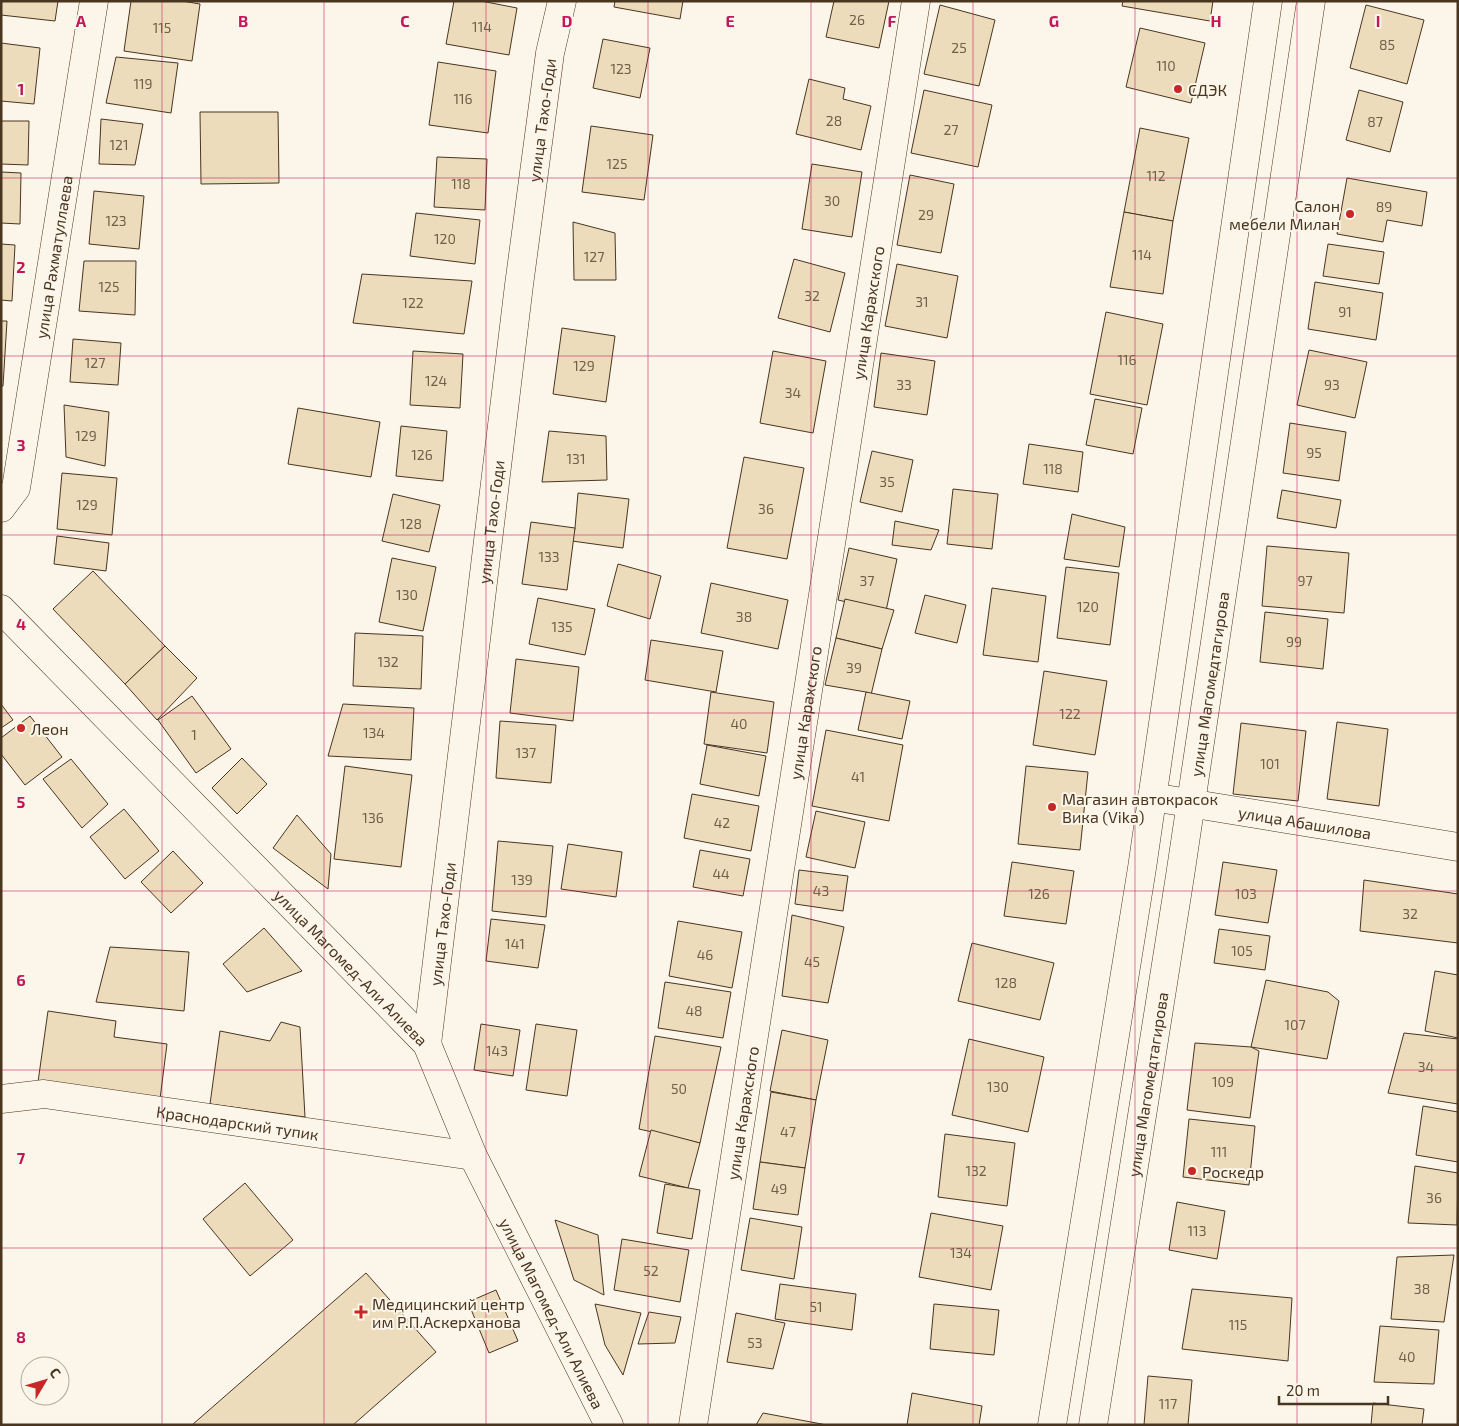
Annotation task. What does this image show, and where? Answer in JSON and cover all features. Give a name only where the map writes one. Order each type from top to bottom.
[{"type":"street","name":"улица Рахматуллаева","points":[[1,508],[16,488],[94,1]]},
{"type":"street","name":"улица Тахо-Годи","points":[[427,1044],[519,285],[550,53],[562,1]]},
{"type":"street","name":"улица Карахского","points":[[693,1425],[916,1]]},
{"type":"street","points":[[1052,1425],[1142,868],[1268,1]]},
{"type":"street","name":"улица Магомедтагирова","points":[[1093,1425],[1191,803],[1312,1]]},
{"type":"street","name":"улица Магомед-Али Алиева","points":[[1,610],[427,1044],[473,1156],[609,1425]]},
{"type":"street","name":"улица Абашилова","points":[[1152,796],[1458,847]]},
{"type":"street","name":"Краснодарский тупик","points":[[1,1100],[44,1094],[473,1156]]},
{"type":"building","points":[[1,1],[58,1],[55,21],[1,15]]},
{"type":"building","points":[[131,1],[182,1],[200,4],[192,61],[124,51]]},
{"type":"building","points":[[454,1],[481,1],[517,8],[509,55],[446,44]]},
{"type":"building","points":[[615,1],[683,1],[680,19],[614,7]]},
{"type":"building","points":[[834,1],[889,1],[879,48],[826,37]]},
{"type":"building","points":[[1123,1],[1213,1],[1210,21],[1122,6]]},
{"type":"building","points":[[940,5],[995,20],[979,86],[924,74]]},
{"type":"building","points":[[1366,5],[1424,20],[1407,84],[1350,68]]},
{"type":"building","points":[[1140,28],[1205,43],[1191,103],[1126,87]]},
{"type":"building","points":[[603,39],[650,48],[640,98],[593,88]]},
{"type":"building","points":[[1,43],[40,48],[34,104],[1,101]]},
{"type":"building","points":[[116,57],[178,63],[171,113],[106,103]]},
{"type":"building","points":[[438,62],[496,71],[488,133],[429,125]]},
{"type":"building","points":[[809,79],[845,88],[843,99],[871,106],[861,150],[796,134]]},
{"type":"building","points":[[924,90],[992,105],[978,167],[911,153]]},
{"type":"building","points":[[1359,90],[1403,102],[1390,152],[1346,140]]},
{"type":"building","points":[[200,112],[278,112],[279,183],[201,184]]},
{"type":"building","points":[[101,119],[143,124],[135,165],[99,164]]},
{"type":"building","points":[[1,121],[29,121],[28,165],[1,164]]},
{"type":"building","points":[[591,126],[653,135],[644,200],[582,192]]},
{"type":"building","points":[[1140,128],[1189,138],[1173,221],[1124,212]]},
{"type":"building","points":[[437,157],[487,159],[485,210],[434,207]]},
{"type":"building","points":[[812,164],[862,172],[852,237],[802,229]]},
{"type":"building","points":[[1,172],[21,173],[20,224],[1,223]]},
{"type":"building","points":[[910,175],[954,184],[941,253],[897,245]]},
{"type":"building","points":[[1347,178],[1427,192],[1422,226],[1387,220],[1383,242],[1337,234]]},
{"type":"building","points":[[94,191],[144,196],[139,249],[89,244]]},
{"type":"building","points":[[1124,212],[1173,221],[1163,294],[1110,287]]},
{"type":"building","points":[[416,213],[480,220],[475,264],[410,256]]},
{"type":"building","points":[[573,222],[615,233],[616,280],[574,280]]},
{"type":"building","points":[[1,244],[15,245],[12,301],[1,300]]},
{"type":"building","points":[[1328,244],[1384,252],[1379,284],[1323,276]]},
{"type":"building","points":[[794,259],[845,273],[830,332],[778,318]]},
{"type":"building","points":[[84,261],[136,261],[135,315],[79,311]]},
{"type":"building","points":[[897,264],[958,276],[947,338],[885,326]]},
{"type":"building","points":[[362,274],[472,281],[464,334],[353,323]]},
{"type":"building","points":[[1315,282],[1383,293],[1376,340],[1308,329]]},
{"type":"building","points":[[1106,312],[1163,324],[1147,405],[1090,394]]},
{"type":"building","points":[[1,321],[7,321],[3,386],[1,386]]},
{"type":"building","points":[[562,328],[615,336],[606,402],[553,394]]},
{"type":"building","points":[[73,339],[121,343],[118,385],[70,382]]},
{"type":"building","points":[[1309,350],[1367,362],[1355,418],[1297,405]]},
{"type":"building","points":[[413,351],[463,354],[460,408],[410,405]]},
{"type":"building","points":[[773,351],[826,361],[813,433],[760,423]]},
{"type":"building","points":[[881,353],[935,361],[927,415],[874,407]]},
{"type":"building","points":[[1095,399],[1142,408],[1133,454],[1086,445]]},
{"type":"building","points":[[64,405],[109,412],[105,466],[66,457]]},
{"type":"building","points":[[298,408],[380,422],[371,477],[288,464]]},
{"type":"building","points":[[1290,423],[1346,432],[1339,481],[1283,473]]},
{"type":"building","points":[[401,426],[447,431],[443,481],[396,476]]},
{"type":"building","points":[[549,431],[606,436],[607,480],[542,482]]},
{"type":"building","points":[[1029,444],[1083,452],[1078,492],[1023,484]]},
{"type":"building","points":[[872,451],[913,460],[902,512],[860,502]]},
{"type":"building","points":[[744,457],[804,468],[787,559],[727,548]]},
{"type":"building","points":[[62,473],[117,478],[112,535],[57,529]]},
{"type":"building","points":[[953,489],[998,494],[992,549],[947,544]]},
{"type":"building","points":[[1282,490],[1341,500],[1336,528],[1277,518]]},
{"type":"building","points":[[578,493],[629,499],[623,548],[572,541]]},
{"type":"building","points":[[393,494],[440,505],[429,552],[382,541]]},
{"type":"building","points":[[1072,514],[1125,527],[1119,567],[1064,559]]},
{"type":"building","points":[[895,521],[939,530],[931,550],[892,545]]},
{"type":"building","points":[[531,522],[575,528],[567,590],[522,584]]},
{"type":"building","points":[[57,536],[109,543],[106,571],[54,564]]},
{"type":"building","points":[[1267,546],[1349,553],[1344,613],[1262,606]]},
{"type":"building","points":[[849,548],[897,559],[886,611],[838,600]]},
{"type":"building","points":[[392,558],[436,567],[423,631],[379,622]]},
{"type":"building","points":[[618,564],[661,576],[650,619],[607,606]]},
{"type":"building","points":[[1066,567],[1119,573],[1110,645],[1057,638]]},
{"type":"building","points":[[93,571],[165,646],[125,684],[53,609]]},
{"type":"building","points":[[711,583],[788,600],[778,649],[701,633]]},
{"type":"building","points":[[992,588],[1046,596],[1038,662],[983,655]]},
{"type":"building","points":[[925,595],[966,605],[957,643],[915,633]]},
{"type":"building","points":[[538,598],[595,609],[585,655],[529,644]]},
{"type":"building","points":[[845,599],[894,610],[882,649],[836,638]]},
{"type":"building","points":[[1265,612],[1328,619],[1323,669],[1260,662]]},
{"type":"building","points":[[355,633],[423,636],[421,689],[353,686]]},
{"type":"building","points":[[836,638],[882,649],[871,695],[866,692],[825,685]]},
{"type":"building","points":[[651,640],[723,651],[716,692],[645,680]]},
{"type":"building","points":[[165,646],[197,678],[157,720],[125,684]]},
{"type":"building","points":[[516,659],[579,667],[573,721],[510,713]]},
{"type":"building","points":[[1044,671],[1107,681],[1095,755],[1033,745]]},
{"type":"building","points":[[711,692],[774,702],[767,753],[704,744]]},
{"type":"building","points":[[866,692],[910,701],[902,739],[858,730]]},
{"type":"building","points":[[192,696],[231,749],[196,773],[158,720]]},
{"type":"building","points":[[1,704],[13,720],[1,728]]},
{"type":"building","points":[[343,704],[414,708],[411,760],[328,756]]},
{"type":"building","points":[[30,716],[62,757],[25,785],[1,754],[1,738]]},
{"type":"building","points":[[500,721],[556,725],[551,783],[496,778]]},
{"type":"building","points":[[1337,722],[1388,729],[1379,806],[1327,799]]},
{"type":"building","points":[[1241,723],[1306,731],[1298,801],[1233,794]]},
{"type":"building","points":[[826,730],[903,745],[889,821],[812,806]]},
{"type":"building","points":[[707,745],[766,756],[759,796],[700,784]]},
{"type":"building","points":[[242,758],[267,784],[237,814],[212,788]]},
{"type":"building","points":[[71,759],[108,804],[82,828],[43,779]]},
{"type":"building","points":[[345,766],[412,775],[401,867],[334,859]]},
{"type":"building","points":[[1026,766],[1088,772],[1080,850],[1018,844]]},
{"type":"building","points":[[692,794],[759,806],[751,851],[684,838]]},
{"type":"building","points":[[124,809],[159,851],[125,879],[90,837]]},
{"type":"building","points":[[816,811],[865,822],[855,868],[806,857]]},
{"type":"building","points":[[297,815],[331,854],[328,889],[273,848]]},
{"type":"building","points":[[498,841],[553,846],[546,917],[492,911]]},
{"type":"building","points":[[568,844],[622,852],[616,897],[561,889]]},
{"type":"building","points":[[700,850],[750,859],[743,896],[693,887]]},
{"type":"building","points":[[173,851],[203,883],[171,913],[141,882]]},
{"type":"building","points":[[1012,862],[1074,871],[1066,924],[1004,916]]},
{"type":"building","points":[[1223,862],[1277,870],[1268,923],[1215,915]]},
{"type":"building","points":[[799,870],[848,876],[843,911],[795,904]]},
{"type":"building","points":[[1364,880],[1458,894],[1458,943],[1360,931]]},
{"type":"building","points":[[792,915],[844,927],[828,1003],[782,996]]},
{"type":"building","points":[[491,919],[545,925],[538,968],[486,961]]},
{"type":"building","points":[[678,921],[742,932],[732,988],[669,976]]},
{"type":"building","points":[[264,928],[302,971],[247,992],[223,964]]},
{"type":"building","points":[[1219,929],[1270,936],[1265,970],[1214,963]]},
{"type":"building","points":[[972,943],[1054,963],[1040,1020],[958,1001]]},
{"type":"building","points":[[110,947],[189,952],[184,1011],[96,1002]]},
{"type":"building","points":[[1435,971],[1458,975],[1458,1038],[1425,1031]]},
{"type":"building","points":[[1266,980],[1328,992],[1339,1001],[1327,1059],[1251,1047]]},
{"type":"building","points":[[665,982],[731,992],[723,1038],[658,1028]]},
{"type":"building","points":[[48,1011],[116,1021],[114,1037],[167,1044],[160,1099],[38,1082]]},
{"type":"building","points":[[281,1022],[300,1027],[305,1117],[210,1104],[220,1031],[270,1041]]},
{"type":"building","points":[[481,1024],[520,1030],[513,1076],[474,1070]]},
{"type":"building","points":[[536,1024],[577,1030],[567,1096],[526,1090]]},
{"type":"building","points":[[782,1030],[828,1040],[816,1100],[770,1091]]},
{"type":"building","points":[[1404,1033],[1458,1039],[1458,1104],[1388,1093]]},
{"type":"building","points":[[655,1036],[721,1047],[700,1143],[639,1129]]},
{"type":"building","points":[[969,1039],[1044,1057],[1028,1132],[952,1115]]},
{"type":"building","points":[[1195,1043],[1251,1047],[1259,1051],[1250,1118],[1187,1110]]},
{"type":"building","points":[[771,1092],[816,1100],[805,1168],[760,1162]]},
{"type":"building","points":[[1423,1106],[1458,1112],[1458,1162],[1416,1155]]},
{"type":"building","points":[[1189,1119],[1255,1126],[1249,1185],[1183,1177]]},
{"type":"building","points":[[651,1130],[700,1143],[688,1188],[639,1176]]},
{"type":"building","points":[[945,1134],[1015,1143],[1007,1206],[938,1197]]},
{"type":"building","points":[[760,1162],[805,1168],[798,1215],[753,1209]]},
{"type":"building","points":[[1415,1166],[1458,1173],[1457,1225],[1408,1223]]},
{"type":"building","points":[[245,1183],[293,1240],[250,1276],[203,1219]]},
{"type":"building","points":[[665,1184],[700,1190],[692,1239],[657,1233]]},
{"type":"building","points":[[1177,1202],[1225,1211],[1217,1259],[1169,1250]]},
{"type":"building","points":[[931,1213],[1003,1226],[991,1290],[919,1277]]},
{"type":"building","points":[[750,1218],[802,1227],[794,1279],[741,1270]]},
{"type":"building","points":[[555,1220],[598,1235],[604,1295],[574,1280]]},
{"type":"building","points":[[622,1239],[689,1250],[680,1302],[614,1290]]},
{"type":"building","points":[[1454,1255],[1444,1322],[1391,1319],[1397,1257]]},
{"type":"building","name":"Медицинский центр им Р.П.Аскерханова","points":[[366,1273],[436,1352],[353,1425],[192,1425]]},
{"type":"building","points":[[780,1284],[856,1294],[852,1330],[775,1319]]},
{"type":"building","points":[[1192,1289],[1292,1298],[1288,1361],[1182,1349]]},
{"type":"building","points":[[496,1290],[518,1341],[489,1353],[468,1302]]},
{"type":"building","points":[[595,1304],[641,1313],[623,1375],[605,1345]]},
{"type":"building","points":[[934,1304],[999,1310],[994,1355],[930,1349]]},
{"type":"building","points":[[649,1312],[681,1317],[675,1343],[638,1344]]},
{"type":"building","points":[[736,1313],[785,1323],[773,1369],[727,1362]]},
{"type":"building","points":[[1380,1326],[1439,1330],[1434,1384],[1374,1382]]},
{"type":"building","points":[[1148,1376],[1192,1380],[1188,1425],[1144,1425]]},
{"type":"building","points":[[912,1393],[982,1406],[979,1425],[907,1425]]},
{"type":"building","points":[[1373,1403],[1424,1409],[1422,1425],[1371,1425]]},
{"type":"building","points":[[763,1413],[827,1425],[756,1425]]},
{"type":"place","name":"СДЭК","points":[[1178,89]]},
{"type":"place","name":"Салон мебели Милан","points":[[1350,214]]},
{"type":"place","name":"Леон","points":[[21,728]]},
{"type":"place","name":"Магазин автокрасок Вика (Vika)","points":[[1052,807]]},
{"type":"place","name":"Роскедр","points":[[1192,1171]]},
{"type":"place","name":"Медицинский центр им Р.П.Аскерханова","points":[[361,1312]]}]
